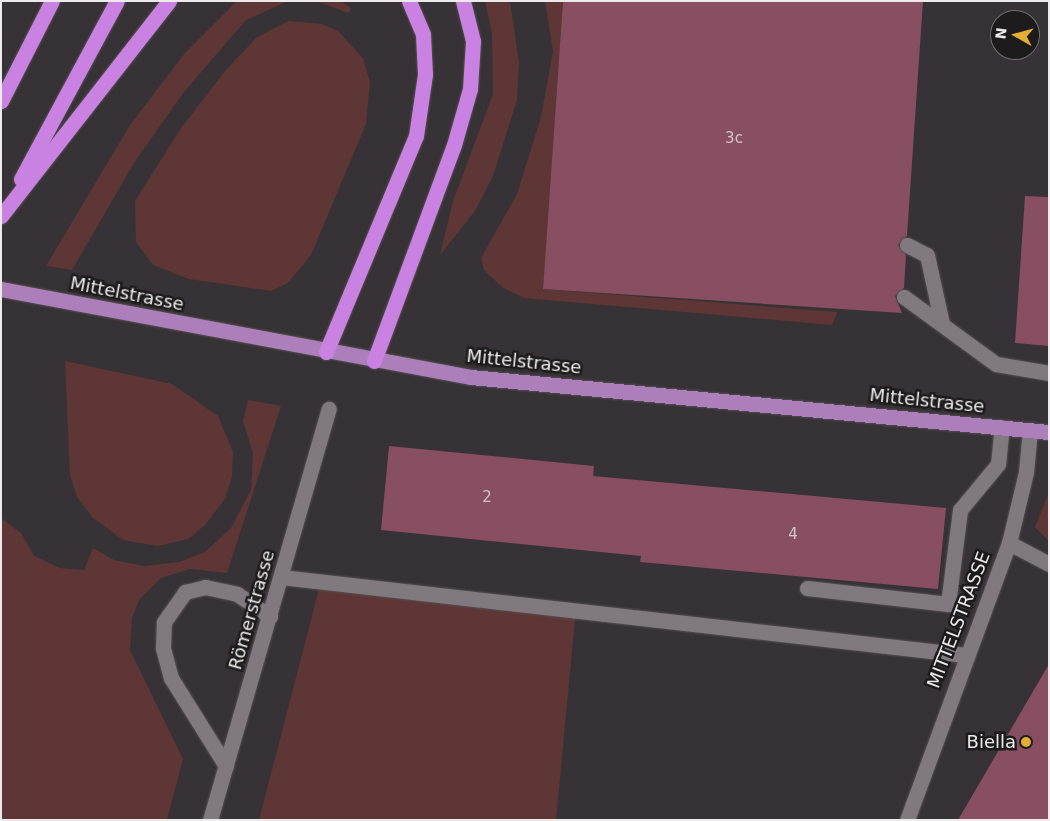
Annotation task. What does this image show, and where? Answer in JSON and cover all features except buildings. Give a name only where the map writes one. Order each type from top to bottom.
[{"type":"highway","points":[[1,101],[52,1]]},
{"type":"highway","points":[[1,212],[117,1]]},
{"type":"highway","points":[[1,216],[169,1]]},
{"type":"highway","points":[[326,352],[395,180],[416,136],[426,74],[423,34],[409,1]]},
{"type":"highway","points":[[374,361],[440,179],[470,89],[473,41],[463,1]]},
{"type":"main road","name":"Mittelstrasse","points":[[1,289],[374,361],[471,377],[1049,432]]},
{"type":"street","points":[[907,245],[927,255],[942,324]]},
{"type":"street","points":[[904,297],[996,364],[1049,373]]},
{"type":"street","name":"Römerstrasse","points":[[210,820],[329,410]]},
{"type":"street","points":[[807,588],[948,604],[960,510],[998,464],[1002,427]]},
{"type":"street","name":"MITTELSTRASSE","points":[[907,820],[966,654],[1009,544],[1026,472],[1030,430]]},
{"type":"street","points":[[1009,544],[1049,564]]},
{"type":"street","points":[[281,577],[966,654]]},
{"type":"street","points":[[226,766],[171,678],[163,648],[164,622],[185,592],[206,587],[237,594],[270,616]]},
{"type":"shaded area","points":[[237,1],[288,1],[246,20],[184,92],[134,163],[72,270],[46,266],[130,125],[185,53]]},
{"type":"shaded area","points":[[316,1],[341,1],[351,8],[349,13]]},
{"type":"shaded area","points":[[485,1],[510,1],[519,63],[517,100],[493,176],[475,211],[440,255],[453,201],[493,94],[492,33]]},
{"type":"shaded area","points":[[545,1],[563,1],[543,289],[837,312],[832,325],[524,298],[503,288],[484,270],[481,258],[517,194],[541,117],[553,51]]},
{"type":"shaded area","points":[[288,21],[322,24],[338,31],[363,58],[370,82],[366,124],[311,255],[288,283],[271,291],[189,279],[153,265],[136,242],[135,201],[181,128],[225,71],[256,38]]},
{"type":"shaded area","points":[[65,361],[172,384],[218,416],[233,452],[232,477],[225,499],[205,525],[188,539],[158,546],[123,540],[93,518],[77,497],[70,475]]},
{"type":"shaded area","points":[[248,400],[281,406],[227,573],[190,569],[161,578],[139,600],[132,618],[130,650],[183,759],[167,820],[1,820],[1,518],[21,533],[34,556],[60,568],[84,570],[93,548],[114,560],[144,566],[179,562],[205,552],[231,528],[251,490],[253,453],[243,421]]},
{"type":"shaded area","points":[[1049,492],[1049,541],[1035,527]]},
{"type":"shaded area","points":[[321,581],[576,609],[556,820],[259,820]]},
{"type":"place","name":"Biella","points":[[1026,742]]}]
